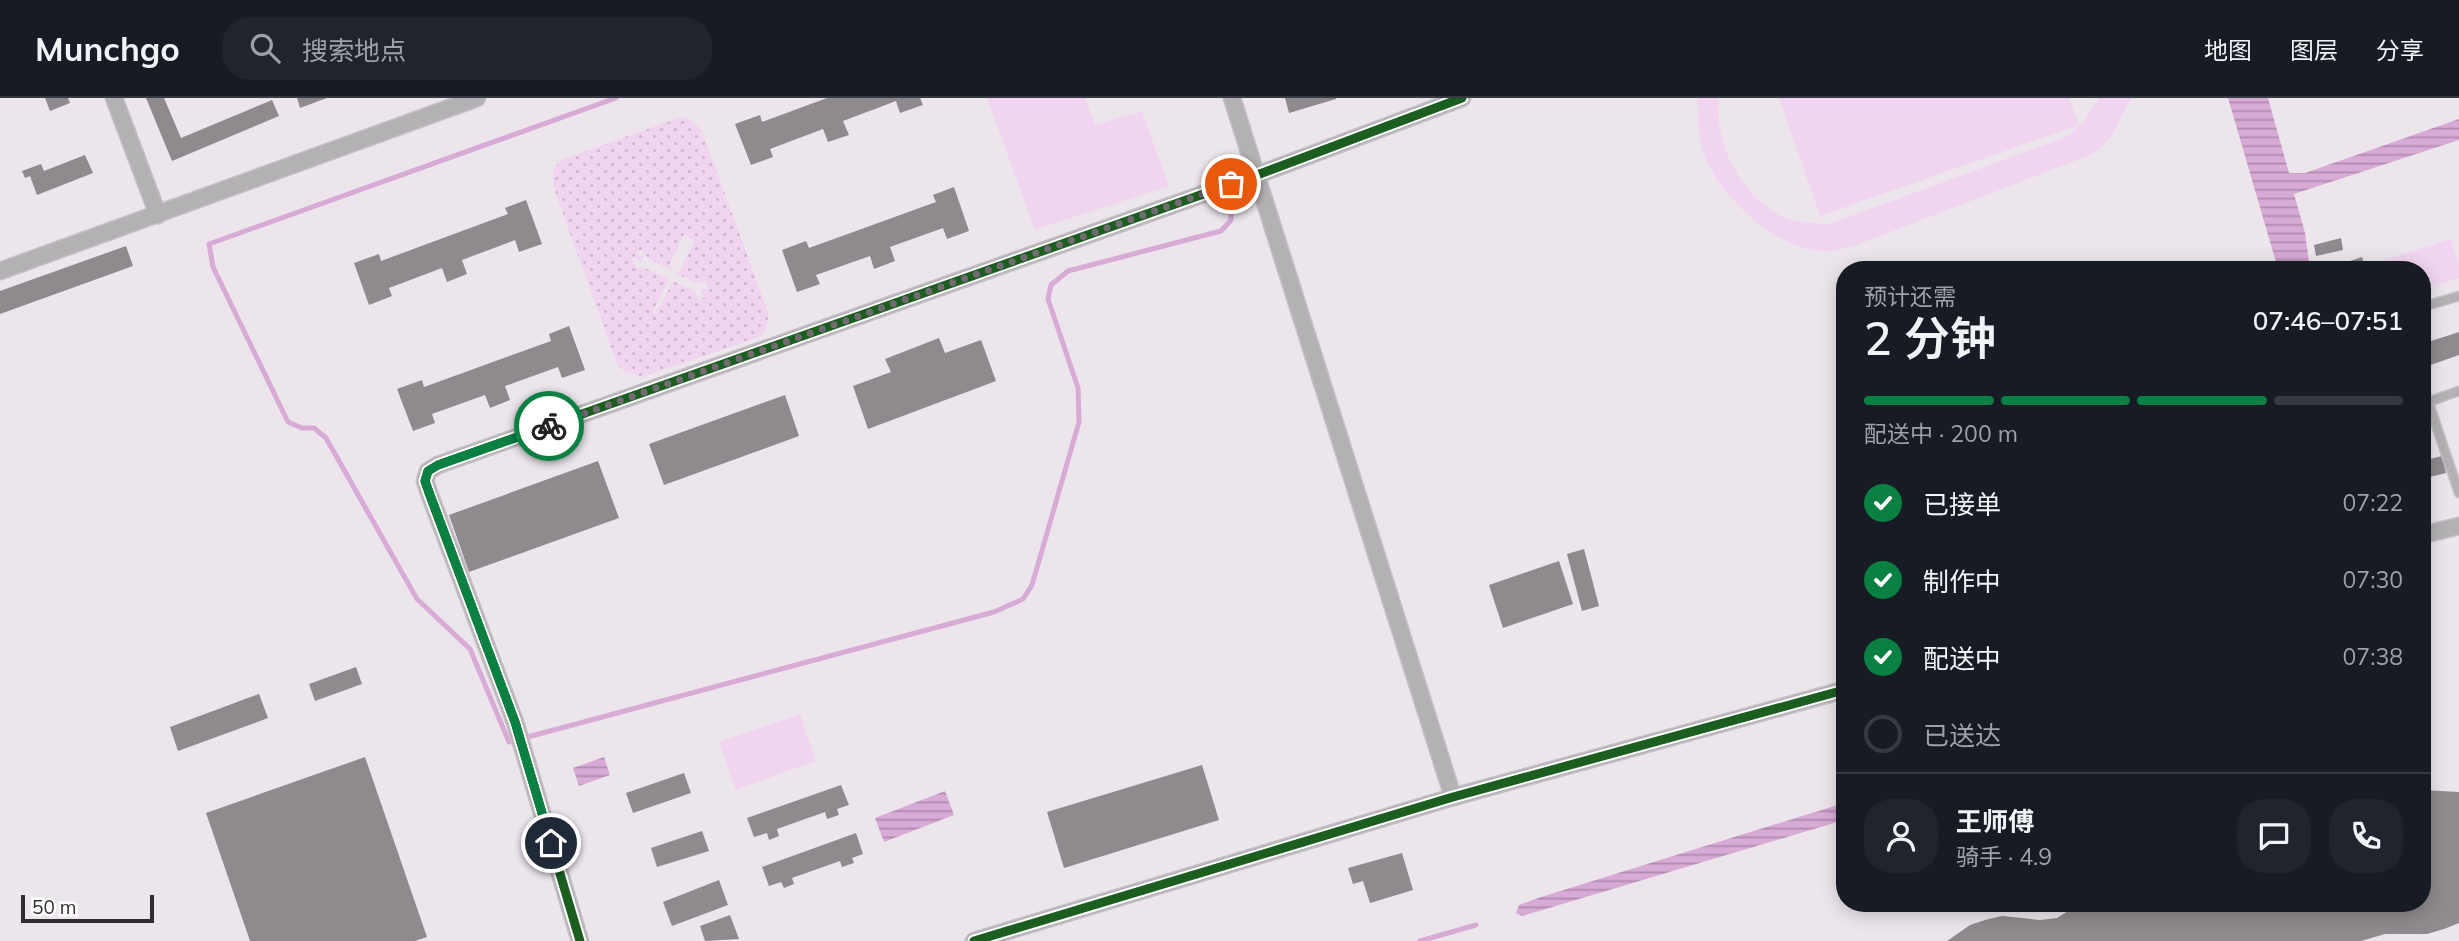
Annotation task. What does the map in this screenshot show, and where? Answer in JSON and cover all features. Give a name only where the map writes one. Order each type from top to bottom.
[{"type":"street","points":[[114,98],[158,215]]},
{"type":"street","points":[[0,271],[477,98]]},
{"type":"street","points":[[1232,98],[1453,797]]},
{"type":"street","points":[[580,941],[515,722],[425,481],[428,471],[1256,175],[1462,98]]},
{"type":"street","points":[[2431,533],[2459,526]]},
{"type":"street","points":[[974,941],[1453,797],[1836,692]]},
{"type":"lane","points":[[2431,304],[2459,296]]},
{"type":"lane","points":[[2431,401],[2459,391]]},
{"type":"lane","points":[[2431,411],[2459,493]]},
{"type":"shaded area","points":[[987,98],[1085,98],[1095,125],[1142,111],[1169,186],[1035,230]]},
{"type":"shaded area","points":[[1698,98],[1719,98],[1718,115],[1725,148],[1741,179],[1763,204],[1789,219],[1829,224],[2066,137],[2085,120],[2099,98],[2131,98],[2112,136],[2093,154],[1854,246],[1833,251],[1814,250],[1794,244],[1754,220],[1737,204],[1722,186],[1703,151],[1698,125]]},
{"type":"shaded area","points":[[1779,98],[2069,98],[2079,125],[1820,216]]},
{"type":"shaded area","points":[[2228,98],[2268,98],[2289,173],[2305,173],[2459,119],[2459,140],[2294,194],[2305,233],[2309,261],[2276,261]]},
{"type":"shaded area","points":[[678,118],[687,118],[701,129],[769,314],[766,329],[759,337],[643,377],[625,372],[617,364],[553,186],[553,170],[561,160]],"holes":[[[684,234],[694,241],[681,269],[675,273],[696,283],[706,282],[709,291],[703,288],[700,294],[706,297],[700,299],[693,290],[673,281],[656,314],[653,312],[669,279],[645,268],[638,269],[633,256],[640,262],[644,256],[635,254],[641,250],[649,259],[672,271],[670,264]]]},
{"type":"shaded area","points":[[2451,239],[2459,265],[2459,278],[2431,286],[2431,261],[2381,261]]},
{"type":"shaded area","points":[[800,714],[816,761],[736,790],[719,742]]},
{"type":"shaded area","points":[[604,757],[610,775],[579,786],[573,768]]},
{"type":"shaded area","points":[[945,791],[954,815],[884,842],[875,818]]},
{"type":"shaded area","points":[[1836,805],[1836,822],[1522,916],[1516,913],[1519,905]]},
{"type":"building","points":[[45,98],[68,98],[70,103],[50,111]]},
{"type":"building","points":[[146,98],[164,98],[181,138],[272,100],[279,116],[172,161]]},
{"type":"building","points":[[297,98],[327,98],[300,108]]},
{"type":"building","points":[[827,98],[920,98],[923,105],[900,113],[896,101],[843,121],[849,135],[828,142],[823,129],[770,149],[773,157],[751,165],[735,124],[760,115],[762,122]]},
{"type":"building","points":[[1285,98],[1336,98],[1336,99],[1289,113]]},
{"type":"building","points":[[85,155],[93,173],[37,195],[30,176],[25,178],[22,171],[41,164],[44,171]]},
{"type":"building","points":[[954,187],[969,231],[947,239],[943,228],[890,247],[895,261],[874,269],[870,256],[816,275],[820,284],[797,292],[782,250],[806,241],[809,248],[936,202],[933,195]]},
{"type":"building","points":[[526,200],[542,244],[519,252],[515,240],[462,260],[467,274],[447,282],[442,268],[389,288],[392,296],[369,305],[354,263],[379,254],[381,261],[508,214],[505,208]]},
{"type":"building","points":[[2341,238],[2343,250],[2316,256],[2314,245]]},
{"type":"building","points":[[126,246],[133,266],[0,314],[0,291]]},
{"type":"building","points":[[569,326],[585,370],[562,378],[558,367],[505,386],[510,400],[490,408],[485,395],[432,414],[435,423],[413,431],[397,389],[422,380],[424,387],[551,341],[549,334]]},
{"type":"building","points":[[2459,332],[2459,355],[2431,365],[2431,341]]},
{"type":"building","points":[[939,338],[945,353],[981,340],[996,381],[868,429],[853,386],[891,372],[885,359]]},
{"type":"building","points":[[785,395],[799,436],[664,485],[649,444]]},
{"type":"building","points":[[2442,456],[2446,473],[2431,477],[2431,459]]},
{"type":"building","points":[[598,461],[619,518],[469,572],[449,515]]},
{"type":"building","points":[[1584,549],[1599,606],[1582,611],[1567,554]]},
{"type":"building","points":[[1559,561],[1573,604],[1503,628],[1489,585]]},
{"type":"building","points":[[356,667],[362,684],[315,701],[309,684]]},
{"type":"building","points":[[259,694],[268,718],[178,751],[170,727]]},
{"type":"building","points":[[365,757],[427,937],[415,941],[250,941],[206,813]]},
{"type":"building","points":[[1202,765],[1219,820],[1064,868],[1047,812]]},
{"type":"building","points":[[684,773],[691,793],[633,813],[626,793]]},
{"type":"building","points":[[841,785],[849,805],[837,809],[839,815],[827,819],[825,812],[777,829],[779,836],[769,840],[767,833],[754,837],[747,818]]},
{"type":"building","points":[[2431,790],[2459,792],[2459,923],[2444,929],[2427,934],[2385,934],[2361,941],[1947,941],[1970,925],[2002,916],[2040,920],[2057,918],[2067,912],[2431,912]]},
{"type":"building","points":[[702,831],[709,851],[657,867],[651,848]]},
{"type":"building","points":[[856,833],[863,854],[852,858],[854,863],[842,867],[840,861],[792,878],[794,884],[784,888],[781,882],[769,886],[762,867]]},
{"type":"building","points":[[1402,853],[1413,890],[1370,903],[1363,881],[1353,884],[1348,868]]},
{"type":"building","points":[[719,880],[728,905],[672,926],[663,902]]},
{"type":"building","points":[[730,915],[739,939],[705,941],[700,926]]},
{"type":"waterway","points":[[616,98],[209,244],[213,267],[288,422],[302,428],[314,428],[326,438],[417,599],[470,649],[509,742],[994,612],[1023,599],[1032,585],[1079,422],[1078,388],[1048,299],[1051,285],[1068,271],[1221,231],[1231,220],[1231,213]]},
{"type":"waterway","points":[[1420,941],[1476,925]]},
{"type":"cycle path","points":[[580,941],[515,722],[425,481],[428,471],[438,465],[1257,175],[1462,98]]},
{"type":"cycle path","points":[[974,941],[1453,797],[1836,692]]},
{"type":"way so far","points":[[549,426],[1231,184]]},
{"type":"route","points":[[549,426],[438,465],[428,471],[425,481],[515,722],[551,843]]}]
